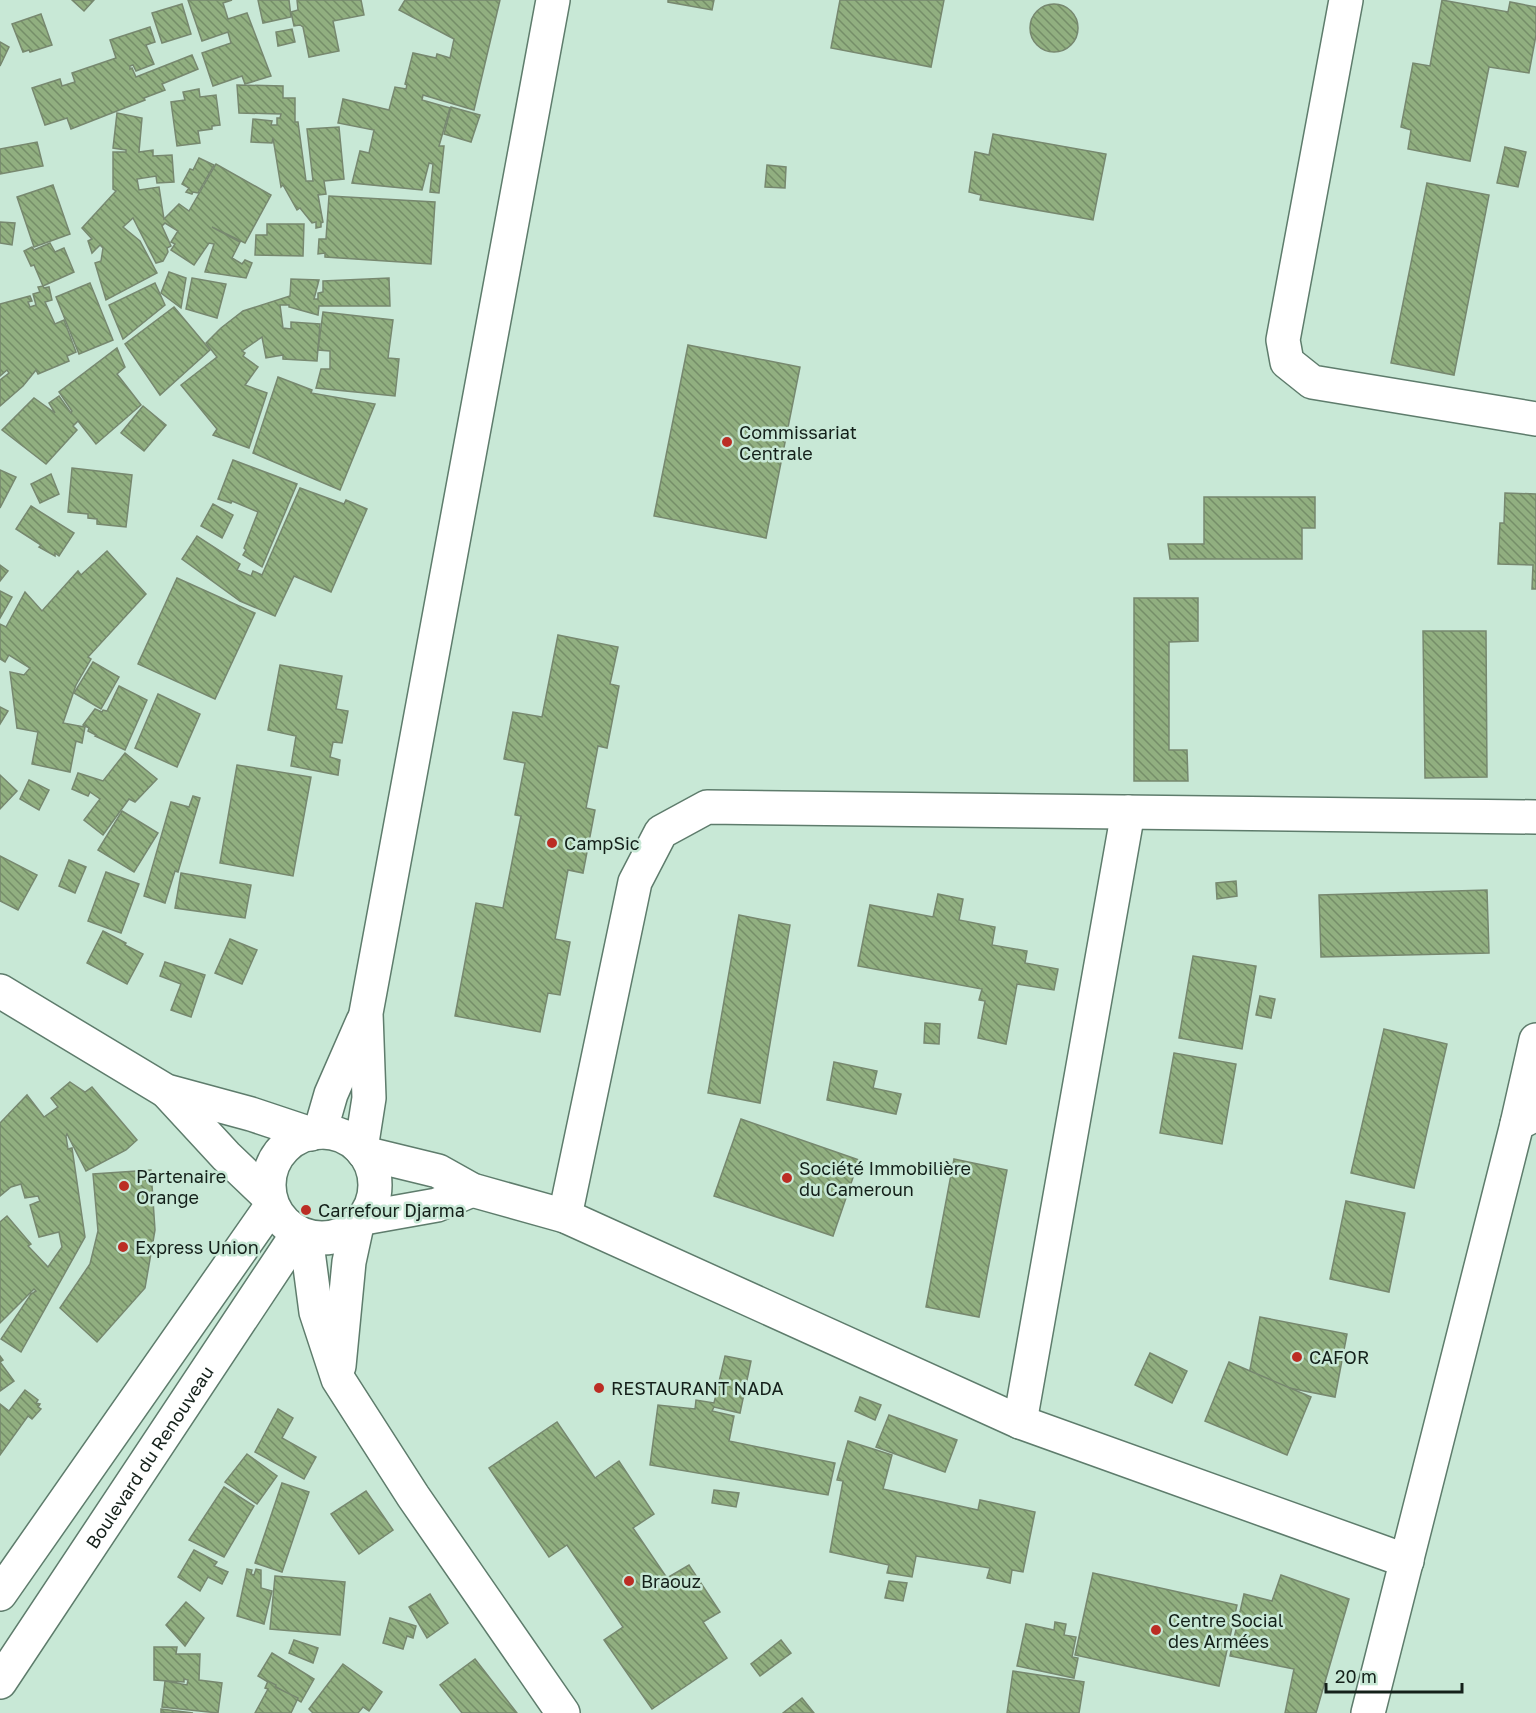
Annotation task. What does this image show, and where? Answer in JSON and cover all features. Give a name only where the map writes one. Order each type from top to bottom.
[{"type":"street","points":[[338,1379],[350,1262],[360,1221],[372,1202],[375,1185],[372,1168],[363,1151],[369,1098],[366,1014],[553,0]]},
{"type":"street","points":[[1346,0],[1283,340],[1287,362],[1312,382],[1536,418]]},
{"type":"street","points":[[565,1216],[635,882],[661,832],[707,807],[1536,817]]},
{"type":"street","points":[[1020,1422],[1128,812]]},
{"type":"street","points":[[0,991],[166,1091],[315,1133],[342,1136],[363,1151],[438,1171],[472,1190],[565,1216],[1020,1422],[1407,1562]]},
{"type":"street","points":[[315,1133],[366,1014]]},
{"type":"street","points":[[1368,1713],[1526,1119],[1536,1040]]},
{"type":"street","points":[[166,1091],[271,1201],[280,1218],[302,1234],[328,1238],[343,1233],[360,1221],[437,1205],[472,1190]]},
{"type":"street","points":[[0,1594],[271,1201],[269,1186],[274,1162],[289,1143],[299,1137],[315,1133]]},
{"type":"street","points":[[302,1234],[316,1312],[338,1379],[420,1505],[563,1713]]},
{"type":"street","name":"Boulevard du Renouveau","points":[[0,1682],[302,1234]]},
{"type":"building","points":[[72,0],[94,0],[84,11]]},
{"type":"building","points":[[188,0],[232,0],[223,3],[228,19],[247,13],[271,76],[245,84],[242,76],[213,86],[202,53],[231,43],[228,32],[202,41]]},
{"type":"building","points":[[258,0],[289,0],[291,17],[263,23]]},
{"type":"building","points":[[297,0],[361,0],[364,15],[333,21],[339,51],[309,57],[303,27],[294,26],[291,12],[298,10]]},
{"type":"building","points":[[405,0],[500,0],[474,110],[423,95],[422,100],[450,108],[439,146],[444,146],[439,193],[430,192],[433,164],[429,163],[422,190],[352,183],[360,151],[369,153],[374,130],[338,123],[343,99],[389,110],[395,87],[406,89],[405,84],[413,53],[436,58],[437,54],[450,58],[454,39],[399,10]]},
{"type":"building","points":[[668,0],[714,0],[712,10],[668,2]]},
{"type":"building","points":[[840,0],[944,0],[931,67],[831,48]]},
{"type":"building","points":[[1442,0],[1508,12],[1510,2],[1536,7],[1536,35],[1529,73],[1489,67],[1470,161],[1408,149],[1411,130],[1401,127],[1413,63],[1430,66]]},
{"type":"building","points":[[182,4],[191,34],[162,43],[152,13]]},
{"type":"building","points":[[1049,4],[1059,4],[1074,14],[1078,28],[1077,37],[1068,48],[1059,52],[1049,52],[1034,42],[1030,33],[1030,23],[1040,8]]},
{"type":"building","points":[[41,14],[52,45],[23,52],[12,24]]},
{"type":"building","points":[[150,27],[155,42],[146,45],[154,64],[136,71],[133,65],[130,66],[136,77],[192,55],[198,69],[162,84],[165,90],[144,98],[145,100],[71,129],[67,118],[45,125],[32,88],[60,79],[62,86],[75,82],[72,73],[116,58],[110,40]]},
{"type":"building","points":[[292,29],[295,42],[278,46],[276,32]]},
{"type":"building","points":[[0,42],[9,47],[0,66]]},
{"type":"building","points":[[237,85],[283,86],[283,98],[295,98],[295,122],[298,122],[306,181],[313,181],[307,129],[339,127],[344,179],[324,181],[326,194],[318,195],[323,222],[321,227],[316,228],[316,222],[312,223],[300,208],[297,210],[283,185],[281,187],[273,138],[272,143],[251,142],[253,119],[272,121],[271,125],[277,125],[277,118],[280,118],[281,114],[239,113]]},
{"type":"building","points":[[199,89],[200,97],[216,95],[220,125],[198,131],[200,143],[177,146],[171,102],[185,100],[183,92]]},
{"type":"building","points":[[451,107],[480,115],[471,142],[444,134]]},
{"type":"building","points":[[117,113],[142,118],[139,152],[153,150],[153,156],[172,155],[174,182],[157,183],[156,176],[137,179],[139,190],[159,187],[164,219],[179,204],[189,211],[216,164],[271,195],[245,243],[212,227],[240,242],[232,258],[242,264],[245,260],[252,263],[246,278],[205,272],[214,244],[209,243],[194,265],[171,250],[175,244],[171,242],[178,231],[165,223],[162,226],[171,246],[167,248],[168,252],[163,261],[156,263],[133,218],[123,227],[140,241],[157,273],[106,300],[95,263],[101,261],[103,248],[100,245],[92,253],[88,241],[92,239],[82,228],[116,191],[113,189],[113,152],[126,152],[126,150],[113,148]]},
{"type":"building","points":[[993,134],[1106,154],[1093,220],[980,200],[981,195],[969,192],[975,152],[989,155]]},
{"type":"building","points":[[37,142],[43,166],[0,174],[0,149]]},
{"type":"building","points":[[1505,147],[1526,152],[1518,187],[1497,183]]},
{"type":"building","points":[[199,158],[214,165],[198,193],[193,192],[192,194],[186,192],[189,188],[182,184]]},
{"type":"building","points":[[767,165],[786,167],[785,188],[765,187]]},
{"type":"building","points":[[1427,183],[1489,195],[1454,375],[1391,363]]},
{"type":"building","points":[[53,185],[70,234],[34,247],[17,197]]},
{"type":"building","points":[[329,196],[435,202],[431,264],[325,257],[325,253],[318,254],[319,239],[326,239]]},
{"type":"building","points":[[0,222],[15,223],[12,245],[0,243]]},
{"type":"building","points":[[267,224],[304,224],[303,256],[255,255],[256,235],[267,235]]},
{"type":"building","points":[[50,243],[55,252],[64,248],[74,272],[43,286],[34,265],[31,266],[24,251],[32,247],[34,250]]},
{"type":"building","points":[[169,272],[186,278],[181,308],[161,293]]},
{"type":"building","points":[[192,278],[226,284],[217,318],[186,309]]},
{"type":"building","points":[[389,278],[390,306],[319,306],[318,315],[289,307],[289,305],[280,305],[283,328],[291,329],[291,322],[320,324],[317,361],[283,359],[283,355],[266,358],[262,337],[242,351],[245,353],[243,356],[258,367],[245,385],[267,393],[249,448],[213,435],[217,429],[181,385],[217,357],[206,343],[221,328],[243,311],[290,296],[291,279],[319,280],[314,299],[318,299],[318,293],[323,292],[323,281]]},
{"type":"building","points":[[90,283],[113,340],[79,354],[56,297]]},
{"type":"building","points":[[155,283],[165,305],[123,339],[109,305]]},
{"type":"building","points":[[43,286],[44,288],[49,287],[52,300],[45,302],[55,324],[64,320],[76,352],[67,356],[69,361],[38,374],[36,370],[23,386],[0,406],[0,380],[9,373],[7,370],[0,376],[0,304],[30,296],[32,301],[28,302],[30,307],[36,305],[33,294],[40,292],[38,287]]},
{"type":"building","points":[[174,307],[210,350],[160,395],[125,344]]},
{"type":"building","points":[[323,312],[393,320],[388,358],[399,359],[395,396],[316,388],[321,369],[330,369],[330,351],[318,350]]},
{"type":"building","name":"Commissariat Centrale","points":[[688,345],[800,367],[766,538],[654,516]]},
{"type":"building","points":[[117,348],[125,367],[117,374],[141,405],[96,444],[78,421],[73,426],[77,430],[46,464],[2,430],[34,398],[55,413],[49,403],[59,396],[71,413],[72,411],[59,392]]},
{"type":"building","points":[[278,377],[312,390],[311,393],[375,404],[340,490],[253,453]]},
{"type":"building","points":[[143,406],[166,425],[144,451],[121,433]]},
{"type":"building","points":[[233,460],[297,484],[262,567],[243,555],[258,512],[232,501],[231,503],[218,499]]},
{"type":"building","points":[[72,468],[132,475],[126,527],[97,524],[97,519],[88,518],[88,514],[68,512]]},
{"type":"building","points":[[0,470],[16,477],[0,508]]},
{"type":"building","points":[[51,474],[59,494],[40,503],[31,484]]},
{"type":"building","points":[[300,488],[344,504],[346,500],[367,509],[331,592],[294,576],[275,616],[240,601],[182,559],[197,536],[240,564],[237,570],[251,576],[253,571],[262,575]]},
{"type":"building","points":[[1505,493],[1536,494],[1536,589],[1532,589],[1533,565],[1498,564],[1500,523],[1504,523]]},
{"type":"building","points":[[1204,497],[1315,497],[1315,528],[1302,528],[1302,559],[1170,559],[1168,544],[1204,544]]},
{"type":"building","points":[[213,504],[233,515],[222,538],[201,526]]},
{"type":"building","points":[[31,506],[74,533],[59,556],[39,547],[41,545],[16,529]]},
{"type":"building","points":[[107,551],[146,594],[88,657],[91,659],[76,685],[63,723],[85,727],[82,743],[76,741],[70,772],[32,764],[38,732],[17,728],[10,672],[24,675],[30,668],[9,655],[5,662],[0,659],[0,624],[6,627],[25,592],[42,611],[78,571],[81,575]]},
{"type":"building","points":[[0,565],[8,571],[0,581]]},
{"type":"building","points":[[177,578],[255,613],[215,699],[138,664]]},
{"type":"building","points":[[0,591],[12,597],[0,618]]},
{"type":"building","points":[[1134,598],[1198,598],[1198,641],[1169,642],[1169,750],[1187,750],[1188,781],[1134,781]]},
{"type":"building","points":[[1423,631],[1486,631],[1487,777],[1425,778]]},
{"type":"building","name":"CampSic","points":[[558,635],[618,647],[610,684],[619,686],[607,748],[598,746],[586,808],[595,810],[583,873],[568,870],[555,939],[570,942],[560,995],[548,993],[540,1032],[455,1016],[476,903],[503,908],[521,816],[515,815],[525,763],[504,759],[513,712],[542,717]]},
{"type":"building","points":[[93,662],[119,677],[101,709],[74,693]]},
{"type":"building","points":[[280,665],[342,676],[336,709],[348,711],[342,743],[333,742],[330,757],[340,760],[338,775],[291,766],[296,736],[268,730]]},
{"type":"building","points":[[119,686],[147,700],[125,750],[95,736],[88,731],[89,728],[83,725],[95,709],[102,712],[107,711]]},
{"type":"building","points":[[158,694],[200,714],[177,767],[135,748]]},
{"type":"building","points":[[0,707],[8,711],[0,724]]},
{"type":"building","points":[[125,753],[157,779],[135,802],[129,799],[103,835],[84,820],[100,799],[90,792],[88,796],[72,789],[78,773],[103,781]]},
{"type":"building","points":[[237,765],[311,777],[293,876],[220,863]]},
{"type":"building","points":[[0,775],[17,791],[0,809]]},
{"type":"building","points":[[29,780],[49,790],[39,810],[20,799]]},
{"type":"building","points":[[193,796],[200,798],[178,872],[175,871],[165,903],[144,896],[171,802],[189,807]]},
{"type":"building","points":[[122,811],[158,833],[134,872],[98,850]]},
{"type":"building","points":[[0,856],[37,875],[18,910],[0,901]]},
{"type":"building","points":[[69,860],[86,867],[75,893],[59,886]]},
{"type":"building","points":[[106,872],[139,884],[121,933],[88,921]]},
{"type":"building","points":[[181,873],[251,885],[245,918],[175,908]]},
{"type":"building","points":[[1236,881],[1237,896],[1217,899],[1216,883]]},
{"type":"building","points":[[1487,890],[1489,953],[1321,957],[1319,895]]},
{"type":"building","points":[[938,894],[963,899],[959,920],[995,927],[992,945],[1027,951],[1025,963],[1058,969],[1054,990],[1017,984],[1006,1044],[978,1038],[985,1001],[979,1000],[982,989],[858,966],[870,905],[933,917]]},
{"type":"building","points":[[739,915],[790,925],[760,1103],[708,1093]]},
{"type":"building","points":[[103,931],[143,954],[127,984],[87,963]]},
{"type":"building","points":[[230,939],[257,950],[242,984],[215,973]]},
{"type":"building","points":[[1193,956],[1256,966],[1242,1049],[1179,1038]]},
{"type":"building","points":[[165,962],[205,975],[191,1017],[171,1010],[181,984],[160,976]]},
{"type":"building","points":[[1260,996],[1275,999],[1271,1018],[1256,1015]]},
{"type":"building","points":[[925,1023],[940,1024],[939,1044],[924,1043]]},
{"type":"building","points":[[1384,1029],[1447,1044],[1414,1188],[1351,1173]]},
{"type":"building","points":[[1174,1053],[1236,1064],[1222,1144],[1160,1133]]},
{"type":"building","points":[[834,1062],[877,1071],[873,1088],[901,1094],[896,1114],[827,1100]]},
{"type":"building","points":[[70,1082],[85,1092],[92,1087],[137,1140],[126,1150],[86,1171],[67,1134],[68,1149],[72,1148],[85,1237],[21,1352],[1,1339],[31,1294],[36,1291],[34,1289],[0,1323],[0,1222],[7,1216],[31,1244],[28,1246],[48,1267],[62,1247],[59,1232],[39,1237],[30,1205],[40,1201],[38,1196],[25,1198],[21,1184],[11,1187],[0,1196],[0,1123],[27,1095],[44,1117],[58,1107],[51,1098]]},
{"type":"building","name":"Société Immobilière du Cameroun","points":[[741,1119],[859,1160],[833,1236],[714,1196]]},
{"type":"building","points":[[954,1159],[1007,1170],[979,1317],[926,1307]]},
{"type":"building","name":"Express Union","points":[[151,1170],[155,1230],[145,1288],[97,1342],[60,1308],[90,1264],[98,1231],[93,1174]]},
{"type":"building","points":[[1346,1201],[1405,1213],[1389,1292],[1330,1279]]},
{"type":"building","name":"CAFOR","points":[[1260,1317],[1347,1334],[1335,1397],[1248,1380]]},
{"type":"building","points":[[1150,1353],[1187,1371],[1172,1403],[1135,1385]]},
{"type":"building","points":[[725,1356],[751,1361],[740,1413],[714,1407],[712,1411],[734,1416],[729,1441],[835,1463],[828,1495],[650,1465],[658,1405],[695,1409],[696,1400],[714,1403]]},
{"type":"building","points":[[0,1362],[14,1381],[0,1391]]},
{"type":"building","points":[[1229,1362],[1311,1397],[1287,1455],[1205,1421]]},
{"type":"building","points":[[25,1390],[38,1400],[36,1403],[40,1404],[38,1407],[41,1409],[32,1419],[28,1416],[0,1455],[0,1404],[9,1411]]},
{"type":"building","points":[[860,1397],[881,1405],[875,1420],[855,1411]]},
{"type":"building","points":[[278,1409],[293,1418],[282,1438],[316,1457],[304,1479],[255,1452]]},
{"type":"building","points":[[889,1415],[957,1440],[945,1472],[876,1447]]},
{"type":"building","points":[[557,1422],[595,1478],[619,1461],[654,1514],[633,1528],[667,1578],[689,1565],[720,1612],[703,1622],[727,1658],[652,1709],[604,1640],[623,1627],[567,1545],[549,1557],[489,1468]]},
{"type":"building","points":[[848,1441],[892,1455],[883,1489],[978,1510],[980,1500],[1035,1512],[1023,1572],[1012,1570],[1010,1583],[987,1578],[990,1568],[916,1556],[912,1577],[887,1573],[889,1565],[830,1552],[843,1481],[837,1480]]},
{"type":"building","points":[[247,1454],[277,1476],[257,1504],[225,1482]]},
{"type":"building","points":[[282,1483],[309,1492],[282,1572],[255,1563]]},
{"type":"building","points":[[224,1487],[254,1506],[224,1557],[189,1540]]},
{"type":"building","points":[[714,1490],[739,1493],[736,1507],[712,1503]]},
{"type":"building","points":[[366,1491],[393,1530],[359,1554],[331,1514]]},
{"type":"building","points":[[194,1550],[217,1562],[214,1566],[228,1572],[222,1584],[208,1577],[200,1591],[178,1577]]},
{"type":"building","points":[[247,1569],[252,1570],[251,1574],[254,1575],[256,1569],[261,1570],[261,1588],[272,1591],[264,1624],[237,1616]]},
{"type":"building","name":"Centre Social des Armées","points":[[1093,1573],[1237,1605],[1219,1686],[1075,1655]]},
{"type":"building","points":[[1281,1575],[1349,1599],[1316,1713],[1285,1713],[1294,1669],[1230,1656],[1244,1594],[1272,1601]]},
{"type":"building","points":[[275,1576],[345,1582],[340,1635],[270,1629]]},
{"type":"building","points":[[889,1581],[907,1583],[903,1601],[885,1598]]},
{"type":"building","points":[[430,1594],[448,1623],[427,1638],[409,1607]]},
{"type":"building","points":[[186,1602],[204,1618],[185,1646],[166,1625]]},
{"type":"building","points":[[390,1618],[416,1626],[413,1638],[407,1636],[403,1649],[383,1643]]},
{"type":"building","points":[[1055,1622],[1066,1624],[1064,1635],[1076,1637],[1072,1657],[1078,1658],[1074,1678],[1017,1666],[1026,1624],[1054,1630]]},
{"type":"building","points":[[294,1640],[318,1648],[313,1663],[289,1653]]},
{"type":"building","points":[[781,1640],[791,1653],[760,1676],[751,1664]]},
{"type":"building","points":[[154,1647],[177,1647],[176,1654],[200,1654],[199,1680],[222,1683],[218,1713],[162,1707],[165,1681],[187,1685],[188,1680],[184,1679],[184,1682],[154,1680]]},
{"type":"building","points":[[272,1653],[314,1679],[301,1702],[258,1676]]},
{"type":"building","points":[[475,1659],[517,1713],[462,1713],[440,1685]]},
{"type":"building","points":[[343,1664],[382,1692],[369,1711],[363,1707],[358,1713],[313,1713],[309,1709]]},
{"type":"building","points":[[1013,1671],[1084,1682],[1079,1713],[1007,1713]]},
{"type":"building","points":[[268,1681],[298,1698],[291,1713],[255,1713],[268,1689],[265,1688]]},
{"type":"building","points":[[802,1698],[814,1713],[783,1713]]},
{"type":"building","points":[[161,1709],[193,1713],[161,1713]]},
{"type":"place","name":"Commissariat Centrale","points":[[727,442]]},
{"type":"place","name":"CampSic","points":[[552,843]]},
{"type":"place","name":"Société Immobilière du Cameroun","points":[[787,1178]]},
{"type":"place","name":"Partenaire Orange","points":[[124,1186]]},
{"type":"place","name":"Carrefour Djarma","points":[[306,1210]]},
{"type":"place","name":"Express Union","points":[[123,1247]]},
{"type":"place","name":"CAFOR","points":[[1297,1357]]},
{"type":"place","name":"RESTAURANT NADA","points":[[599,1388]]},
{"type":"place","name":"Braouz","points":[[629,1581]]},
{"type":"place","name":"Centre Social des Armées","points":[[1156,1630]]}]
